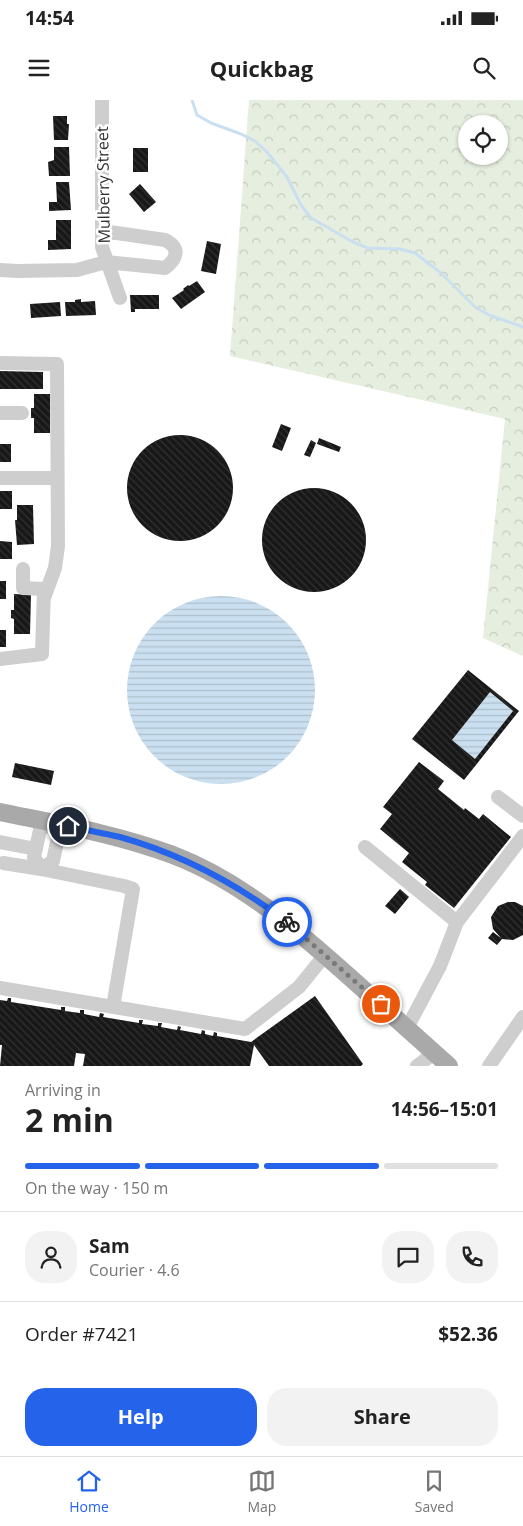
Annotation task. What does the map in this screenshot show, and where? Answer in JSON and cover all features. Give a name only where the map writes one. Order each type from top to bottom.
[{"type":"main road","points":[[0,812],[120,837],[174,856],[218,877],[260,902],[299,932],[449,1066]]},
{"type":"street","name":"Mulberry Street","points":[[102,100],[102,247],[120,298]]},
{"type":"street","points":[[0,270],[77,270],[106,262],[166,268],[174,262],[175,249],[165,240],[102,231]]},
{"type":"street","points":[[0,363],[57,364],[58,546],[56,568],[44,598]]},
{"type":"street","points":[[0,413],[22,413]]},
{"type":"street","points":[[0,478],[57,478]]},
{"type":"street","points":[[0,659],[42,654],[44,589],[23,588],[23,569]]},
{"type":"street","points":[[498,797],[523,816]]},
{"type":"street","points":[[50,822],[59,833],[53,861],[41,868],[34,857],[40,830],[50,822]]},
{"type":"street","points":[[407,1028],[440,966],[457,922],[523,836]]},
{"type":"street","points":[[0,842],[36,849]]},
{"type":"street","points":[[365,847],[457,922]]},
{"type":"street","points":[[3,863],[41,868],[133,889],[113,1007]]},
{"type":"street","points":[[0,988],[245,1029],[299,987],[325,955]]},
{"type":"street","points":[[489,1066],[523,1017]]},
{"type":"street","points":[[417,1066],[434,1052]]},
{"type":"green space","points":[[249,100],[523,100],[523,656],[483,638],[505,419],[230,356]]},
{"type":"water","points":[[221,596],[257,603],[273,612],[287,624],[299,638],[308,654],[315,690],[308,726],[299,742],[287,756],[273,768],[257,777],[221,784],[185,777],[169,768],[155,756],[143,742],[134,726],[127,690],[134,654],[143,638],[155,624],[169,612],[185,603]]},
{"type":"water","points":[[490,692],[513,711],[475,759],[452,740]]},
{"type":"building","points":[[53,116],[67,116],[67,124],[69,124],[68,140],[54,140]]},
{"type":"building","points":[[54,147],[69,147],[70,176],[49,176],[48,162],[54,160]]},
{"type":"building","points":[[133,148],[148,148],[148,172],[133,172]]},
{"type":"building","points":[[56,182],[69,182],[71,210],[49,211],[49,202],[57,202]]},
{"type":"building","points":[[140,184],[156,202],[144,212],[129,194]]},
{"type":"building","points":[[56,220],[71,220],[71,249],[48,250],[48,240],[56,240]]},
{"type":"building","points":[[207,241],[221,244],[216,274],[201,271]]},
{"type":"building","points":[[197,281],[205,292],[181,309],[172,298],[188,285]]},
{"type":"building","points":[[130,295],[159,295],[159,309],[135,309],[135,312],[131,312]]},
{"type":"building","points":[[81,299],[81,302],[95,301],[96,315],[66,316],[65,302],[75,302],[75,300]]},
{"type":"building","points":[[60,302],[61,316],[31,318],[30,304]]},
{"type":"building","points":[[0,371],[43,372],[43,389],[0,389]]},
{"type":"building","points":[[34,394],[50,394],[50,433],[34,433],[34,418],[31,418],[31,408],[34,408]]},
{"type":"building","points":[[281,424],[291,428],[282,451],[272,447]]},
{"type":"building","points":[[180,435],[200,439],[217,451],[229,468],[233,488],[229,508],[217,525],[200,537],[180,541],[160,537],[143,525],[131,508],[127,488],[131,468],[143,451],[160,439]]},
{"type":"building","points":[[319,438],[341,447],[339,452],[317,444]]},
{"type":"building","points":[[311,440],[316,443],[310,457],[304,455]]},
{"type":"building","points":[[0,444],[11,444],[11,462],[0,462]]},
{"type":"building","points":[[314,488],[334,492],[351,503],[362,520],[366,540],[362,560],[351,577],[334,588],[314,592],[294,588],[277,577],[266,560],[262,540],[266,520],[277,503],[294,492]]},
{"type":"building","points":[[0,491],[12,491],[12,509],[0,509]]},
{"type":"building","points":[[17,505],[33,505],[34,544],[17,545],[15,520],[17,520]]},
{"type":"building","points":[[0,541],[12,542],[12,559],[0,559]]},
{"type":"building","points":[[0,581],[6,581],[6,599],[0,599]]},
{"type":"building","points":[[14,594],[31,595],[30,634],[14,634],[14,619],[11,618],[11,610],[14,610]]},
{"type":"building","points":[[0,630],[6,630],[6,647],[0,647]]},
{"type":"building","points":[[468,670],[519,711],[464,780],[412,739]],"holes":[[[490,692],[513,711],[475,759],[452,740]]]},
{"type":"building","points":[[419,762],[444,781],[438,789],[464,810],[465,808],[479,819],[483,814],[511,837],[454,908],[425,885],[427,882],[402,862],[409,853],[380,829],[392,814],[383,807]]},
{"type":"building","points":[[15,763],[54,771],[51,785],[12,777]]},
{"type":"building","points":[[400,889],[409,897],[395,914],[385,906]]},
{"type":"building","points":[[508,902],[515,902],[523,906],[523,935],[513,940],[502,939],[497,945],[488,938],[493,932],[501,938],[493,929],[491,917],[498,906]]},
{"type":"building","points":[[315,996],[363,1064],[361,1066],[269,1066],[254,1045],[250,1066],[83,1066],[85,1054],[76,1053],[74,1066],[0,1066],[2,1045],[0,1045],[0,1000],[7,1001],[8,998],[11,998],[11,1002],[61,1010],[61,1007],[65,1007],[65,1011],[80,1013],[80,1010],[84,1010],[84,1014],[99,1017],[100,1013],[104,1014],[103,1017],[139,1023],[139,1020],[143,1020],[142,1024],[158,1026],[158,1023],[162,1023],[161,1027],[177,1030],[178,1026],[181,1027],[180,1030],[201,1034],[202,1030],[205,1031],[205,1034],[213,1036],[214,1032],[217,1033],[217,1036],[251,1042]]},
{"type":"waterway","points":[[192,100],[197,115],[211,123],[255,141],[267,152],[287,177],[301,205],[311,218],[353,242],[368,248],[400,249],[415,253],[441,273],[475,307],[489,315],[523,327]]},
{"type":"way so far","points":[[287,922],[381,1004]]},
{"type":"route","points":[[68,826],[120,837],[174,856],[218,877],[260,902],[287,922]]}]
